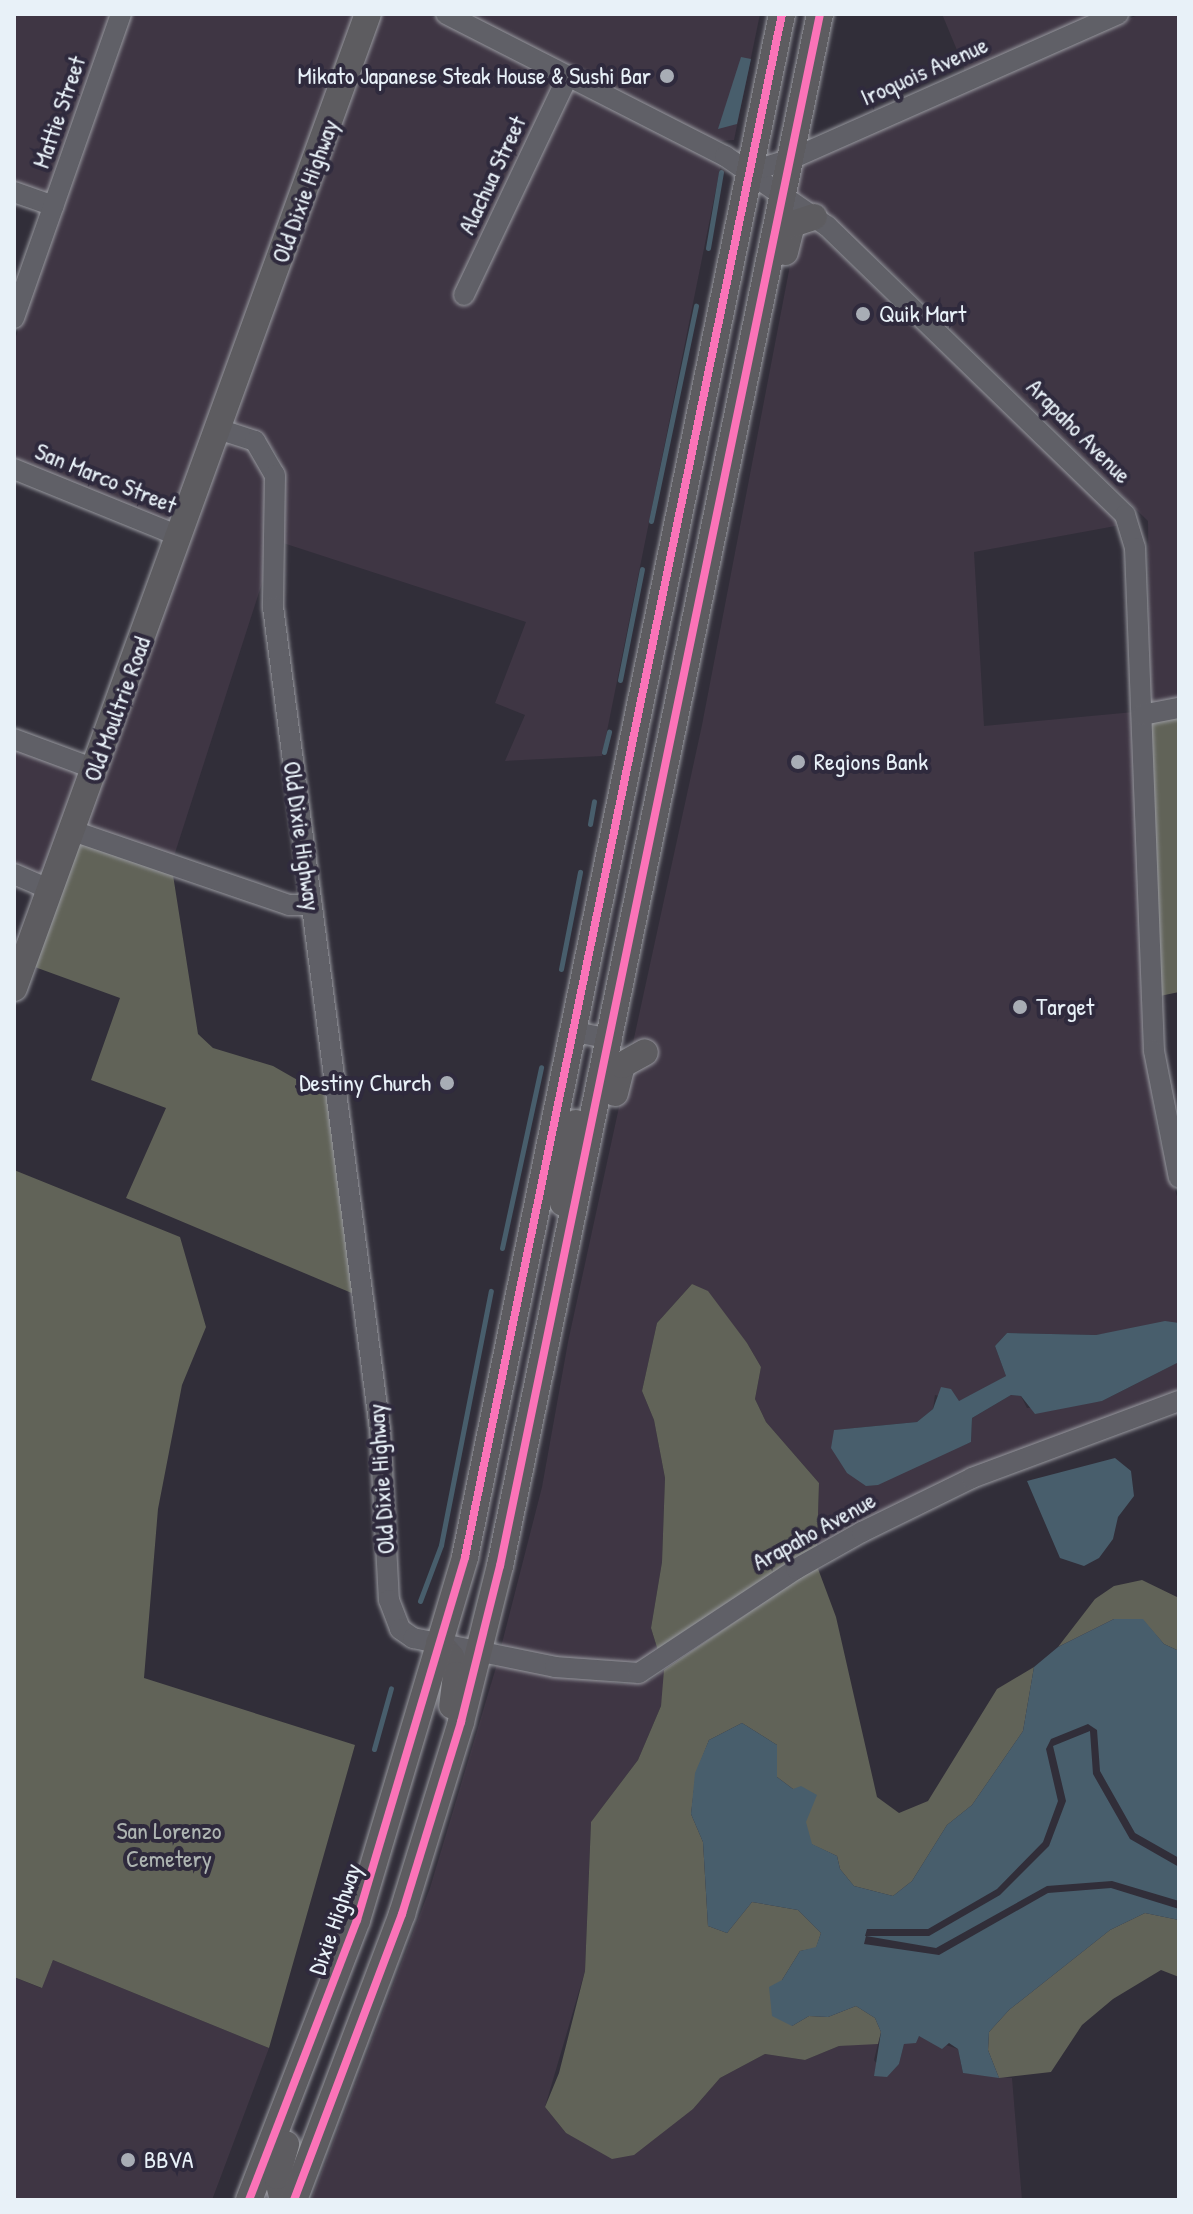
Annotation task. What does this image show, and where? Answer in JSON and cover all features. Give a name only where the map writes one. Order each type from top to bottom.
[{"type":"main road","name":"Old Dixie Highway","points":[[218,429],[368,14]]},
{"type":"main road","points":[[728,467],[746,323],[768,214],[782,14]]},
{"type":"main road","points":[[294,2200],[402,1914],[479,1652],[612,1039],[784,195],[771,165],[769,127],[792,14]]},
{"type":"main road","points":[[804,93],[808,14]]},
{"type":"main road","points":[[612,1039],[600,1019],[597,995],[625,827],[625,784],[638,717],[771,165],[804,93],[820,14]]},
{"type":"main road","points":[[711,553],[734,505],[789,232],[797,219],[814,217]]},
{"type":"main road","name":"Old Moultrie Road","points":[[14,988],[218,429]]},
{"type":"main road","points":[[635,919],[638,857],[659,739],[656,730],[638,717]]},
{"type":"main road","name":"Dixie Highway","points":[[249,2200],[339,1969],[439,1643],[479,1496],[625,784]]},
{"type":"main road","points":[[564,1266],[565,1178],[590,1058],[585,1040],[575,1032]]},
{"type":"main road","points":[[549,1338],[570,1301],[622,1065],[645,1052]]},
{"type":"main road","points":[[327,2116],[326,2095],[333,2070],[409,1855],[451,1711],[456,1675],[451,1657],[439,1643]]},
{"type":"main road","points":[[283,2200],[279,2166],[331,2020],[339,1969]]},
{"type":"street","name":"Mattie Street","points":[[14,318],[121,14]]},
{"type":"street","name":"Arapaho Avenue","points":[[446,14],[567,78],[771,165],[784,195],[880,273],[1125,515],[1135,548],[1154,1051],[1179,1178]]},
{"type":"street","name":"Iroquois Avenue","points":[[771,165],[1118,14]]},
{"type":"street","name":"Alachua Street","points":[[464,295],[567,78]]},
{"type":"street","points":[[14,192],[54,206]]},
{"type":"street","name":"Old Dixie Highway","points":[[218,429],[255,441],[275,475],[273,607],[380,1430],[389,1600],[405,1634],[479,1652]]},
{"type":"street","name":"San Marco Street","points":[[14,469],[179,536]]},
{"type":"street","points":[[1142,715],[1179,708]]},
{"type":"street","points":[[14,739],[95,769]]},
{"type":"street","points":[[73,831],[289,905],[312,905]]},
{"type":"street","points":[[14,874],[51,890]]},
{"type":"street","points":[[575,1032],[612,1039]]},
{"type":"street","name":"Arapaho Avenue","points":[[479,1652],[591,1673],[639,1673],[796,1569],[862,1532],[972,1478],[1179,1401]]},
{"type":"shaded area","points":[[14,14],[112,14],[50,195],[14,182]]},
{"type":"shaded area","points":[[129,14],[360,14],[175,525],[14,459],[14,342]]},
{"type":"shaded area","points":[[376,14],[428,14],[557,82],[454,299],[467,306],[571,89],[721,164],[602,756],[505,761],[525,715],[495,703],[526,622],[280,542],[283,474],[278,456],[260,433],[230,421]]},
{"type":"shaded area","points":[[464,14],[760,14],[734,140],[720,141],[687,129]]},
{"type":"shaded area","points":[[942,14],[1085,14],[1087,18],[964,82],[964,67]]},
{"type":"shaded area","points":[[1140,14],[1179,14],[1179,700],[1150,705],[1148,521],[882,263],[796,193],[801,164]]},
{"type":"shaded area","points":[[811,226],[1121,525],[974,552],[984,726],[1134,712],[1146,1052],[1157,1131],[1179,1203],[1179,1323],[1096,1335],[1007,1333],[995,1346],[1006,1376],[959,1401],[935,1395],[933,1409],[917,1422],[835,1430],[935,1456],[971,1442],[972,1418],[1011,1395],[1021,1396],[1027,1408],[1102,1401],[1179,1362],[1179,1391],[817,1547],[819,1483],[766,1422],[755,1399],[761,1367],[747,1343],[692,1284],[657,1323],[642,1391],[654,1420],[665,1478],[662,1562],[651,1628],[659,1654],[638,1664],[557,1658],[501,1647],[542,1487],[568,1342],[702,725],[796,234]]},
{"type":"shaded area","points":[[223,438],[250,448],[267,477],[263,580],[174,856],[84,825]]},
{"type":"shaded area","points":[[14,749],[85,775],[47,879],[14,864]]},
{"type":"shaded area","points":[[497,1664],[622,1684],[651,1680],[664,1670],[666,1677],[661,1706],[638,1760],[591,1822],[585,1971],[545,2107],[566,2133],[613,2156],[693,2109],[720,2078],[765,2054],[805,2060],[839,2046],[873,2043],[878,2044],[874,2060],[886,2077],[899,2064],[904,2044],[919,2036],[958,2049],[963,2073],[1012,2078],[1022,2200],[311,2200],[430,1888]]},
{"type":"shaded area","points":[[53,1960],[269,2048],[212,2200],[14,2200],[14,1977],[41,1988]]},
{"type":"green space","points":[[1179,717],[1179,992],[1160,996],[1151,722]]},
{"type":"green space","points":[[78,842],[173,875],[198,1034],[213,1048],[273,1066],[329,1098],[354,1294],[126,1198],[166,1108],[91,1080],[120,998],[32,966]]},
{"type":"green space","name":"San Lorenzo Cemetery","points":[[14,1170],[180,1237],[206,1327],[182,1385],[158,1509],[144,1678],[355,1745],[269,2048],[53,1960],[42,1988],[14,1977]]},
{"type":"green space","points":[[692,1284],[708,1291],[747,1343],[761,1367],[755,1399],[766,1422],[819,1483],[817,1547],[659,1654],[651,1628],[662,1562],[665,1478],[654,1420],[642,1391],[657,1323]]},
{"type":"green space","points":[[817,1566],[836,1617],[877,1797],[899,1813],[928,1801],[997,1689],[1034,1667],[1023,1731],[972,1805],[947,1825],[912,1881],[893,1896],[854,1886],[840,1869],[837,1856],[811,1844],[793,1789],[777,1777],[777,1745],[742,1723],[709,1740],[696,1773],[691,1814],[703,1842],[708,1926],[727,1933],[752,1902],[798,1910],[821,1933],[816,1948],[800,1951],[782,1980],[792,2026],[809,2016],[828,2017],[856,2006],[875,2018],[881,2032],[878,2044],[839,2046],[805,2060],[765,2054],[720,2078],[693,2109],[634,2155],[612,2159],[566,2133],[545,2107],[559,2073],[585,1971],[591,1822],[638,1760],[661,1706],[664,1670]]},
{"type":"green space","points":[[1142,1580],[1179,1598],[1179,1651],[1164,1644],[1142,1619],[1114,1619],[1058,1647],[1095,1599],[1114,1586]]},
{"type":"green space","points":[[1145,1913],[1179,1920],[1179,1977],[1161,1970],[1113,1999],[1082,2025],[1051,2072],[999,2078],[988,2050],[989,2032],[1009,2010],[1110,1930]]},
{"type":"water","points":[[741,57],[751,59],[737,124],[718,129]]},
{"type":"water","points":[[1165,1321],[1179,1323],[1179,1362],[1102,1401],[1035,1414],[1021,1396],[1011,1395],[972,1418],[971,1442],[878,1485],[866,1486],[847,1473],[831,1448],[834,1430],[917,1422],[933,1409],[941,1387],[951,1389],[959,1401],[1006,1376],[995,1346],[1007,1333],[1096,1335]]},
{"type":"water","points":[[1115,1458],[1131,1471],[1134,1496],[1118,1517],[1113,1539],[1099,1558],[1084,1566],[1060,1558],[1027,1481]]},
{"type":"water","points":[[1114,1619],[1143,1619],[1164,1644],[1179,1651],[1179,1858],[1135,1833],[1100,1771],[1097,1730],[1088,1724],[1051,1739],[1046,1749],[1058,1801],[1043,1842],[997,1889],[928,1929],[867,1929],[864,1944],[939,1955],[1048,1893],[1111,1888],[1179,1909],[1179,1920],[1145,1913],[1110,1930],[1009,2010],[989,2032],[988,2050],[999,2078],[963,2073],[958,2049],[949,2043],[942,2049],[919,2036],[916,2043],[904,2044],[899,2064],[887,2077],[874,2076],[881,2032],[875,2018],[856,2006],[828,2017],[809,2016],[792,2026],[772,2016],[769,1987],[782,1980],[800,1951],[816,1947],[821,1933],[798,1910],[752,1902],[727,1933],[708,1926],[703,1842],[691,1814],[695,1773],[709,1740],[742,1723],[777,1745],[777,1777],[793,1789],[801,1786],[817,1795],[806,1822],[812,1844],[837,1856],[840,1869],[854,1886],[893,1896],[912,1881],[947,1825],[972,1805],[1023,1731],[1034,1667],[1058,1647]]},
{"type":"water","points":[[1090,1731],[1093,1774],[1130,1839],[1179,1867],[1179,1901],[1112,1881],[1047,1886],[936,1948],[866,1936],[929,1936],[1000,1895],[1049,1846],[1066,1801],[1053,1746]]},
{"type":"waterway","points":[[708,248],[721,172]]},
{"type":"waterway","points":[[651,521],[696,306]]},
{"type":"waterway","points":[[620,680],[642,569]]},
{"type":"waterway","points":[[604,752],[609,732]]},
{"type":"waterway","points":[[590,824],[594,801]]},
{"type":"waterway","points":[[561,969],[580,872]]},
{"type":"waterway","points":[[502,1248],[541,1067]]},
{"type":"waterway","points":[[420,1601],[441,1545],[491,1291]]},
{"type":"waterway","points":[[374,1749],[391,1688]]},
{"type":"cycle path","points":[[249,2200],[357,1920],[465,1557],[782,14]]},
{"type":"cycle path","points":[[294,2200],[402,1914],[461,1722],[500,1566],[820,14]]},
{"type":"place","name":"Mikato Japanese Steak House & Sushi Bar","points":[[667,76]]},
{"type":"place","name":"Quik Mart","points":[[863,314]]},
{"type":"place","name":"Regions Bank","points":[[798,762]]},
{"type":"place","name":"Target","points":[[1020,1007]]},
{"type":"place","name":"Destiny Church","points":[[447,1083]]},
{"type":"place","name":"BBVA","points":[[128,2160]]}]
